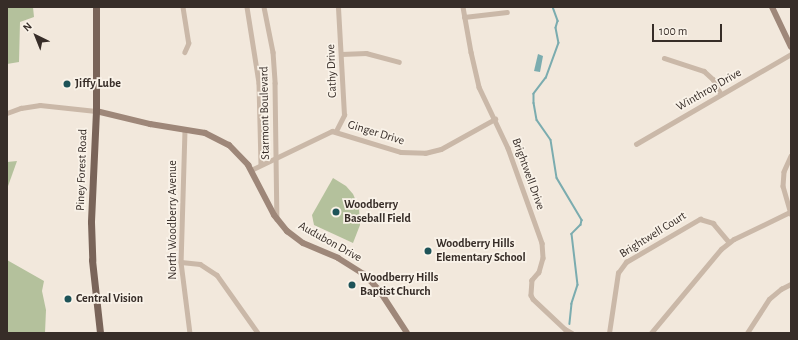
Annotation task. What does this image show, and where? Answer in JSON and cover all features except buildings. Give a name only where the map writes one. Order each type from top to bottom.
[{"type":"main road","name":"Piney Forest Road","points":[[96,7],[96,111],[91,222],[92,260],[100,333]]},
{"type":"street","points":[[183,7],[189,43],[185,52]]},
{"type":"street","name":"Starmont Boulevard","points":[[247,7],[259,83],[262,164]]},
{"type":"street","name":"Starmont Boulevard","points":[[264,7],[273,52],[275,83],[277,219]]},
{"type":"street","name":"Cathy Drive","points":[[336,131],[341,125],[344,116],[338,7]]},
{"type":"street","name":"Brightwell Drive","points":[[463,7],[479,87],[508,148],[542,243],[543,258],[541,267],[532,280],[531,295],[533,299],[568,332]]},
{"type":"street","points":[[772,7],[791,47]]},
{"type":"street","points":[[464,17],[507,12]]},
{"type":"street","points":[[341,54],[366,53],[399,62]]},
{"type":"street","name":"Winthrop Drive","points":[[636,144],[791,54]]},
{"type":"street","points":[[664,58],[704,71],[713,79],[721,94]]},
{"type":"street","points":[[7,113],[21,108],[40,105],[96,111]]},
{"type":"street","name":"Audubon Drive","points":[[96,111],[205,133],[221,140],[239,153],[251,170],[277,219],[287,231],[303,242],[338,258],[364,274],[379,290],[407,333]]},
{"type":"street","name":"Ginger Drive","points":[[251,170],[328,132],[336,131],[401,152],[425,153],[441,149],[495,119]]},
{"type":"street","name":"North Woodberry Avenue","points":[[185,130],[181,262],[190,333]]},
{"type":"street","points":[[651,333],[704,269],[729,242],[791,213],[783,186],[784,172],[791,156]]},
{"type":"street","name":"Brightwell Court","points":[[609,333],[618,273],[626,262],[700,219],[713,223],[729,242]]},
{"type":"street","points":[[181,262],[200,264],[217,275],[258,333]]},
{"type":"street","points":[[748,333],[769,299],[781,289],[791,284]]},
{"type":"green space","points":[[7,7],[33,7],[34,17],[20,22],[19,62],[7,64]]},
{"type":"green space","points":[[17,161],[7,189],[7,162]]},
{"type":"green space","name":"Woodberry Baseball Field","points":[[333,178],[346,186],[353,194],[359,208],[360,225],[353,243],[314,225],[312,215]]},
{"type":"green space","points":[[7,260],[44,281],[42,291],[46,310],[45,333],[7,333]]},
{"type":"water","points":[[538,54],[543,56],[540,72],[534,71]]},
{"type":"waterway","points":[[553,7],[558,21],[556,28],[559,43],[546,78],[534,94],[534,103],[537,120],[551,140],[557,178],[582,220],[581,225],[572,234],[578,285],[572,304],[570,324]]},
{"type":"place","name":"Jiffy Lube","points":[[67,84]]},
{"type":"place","name":"Woodberry Baseball Field","points":[[336,212]]},
{"type":"place","name":"Woodberry Hills Elementary School","points":[[428,251]]},
{"type":"place","name":"Woodberry Hills Baptist Church","points":[[352,285]]},
{"type":"place","name":"Central Vision","points":[[68,299]]}]
